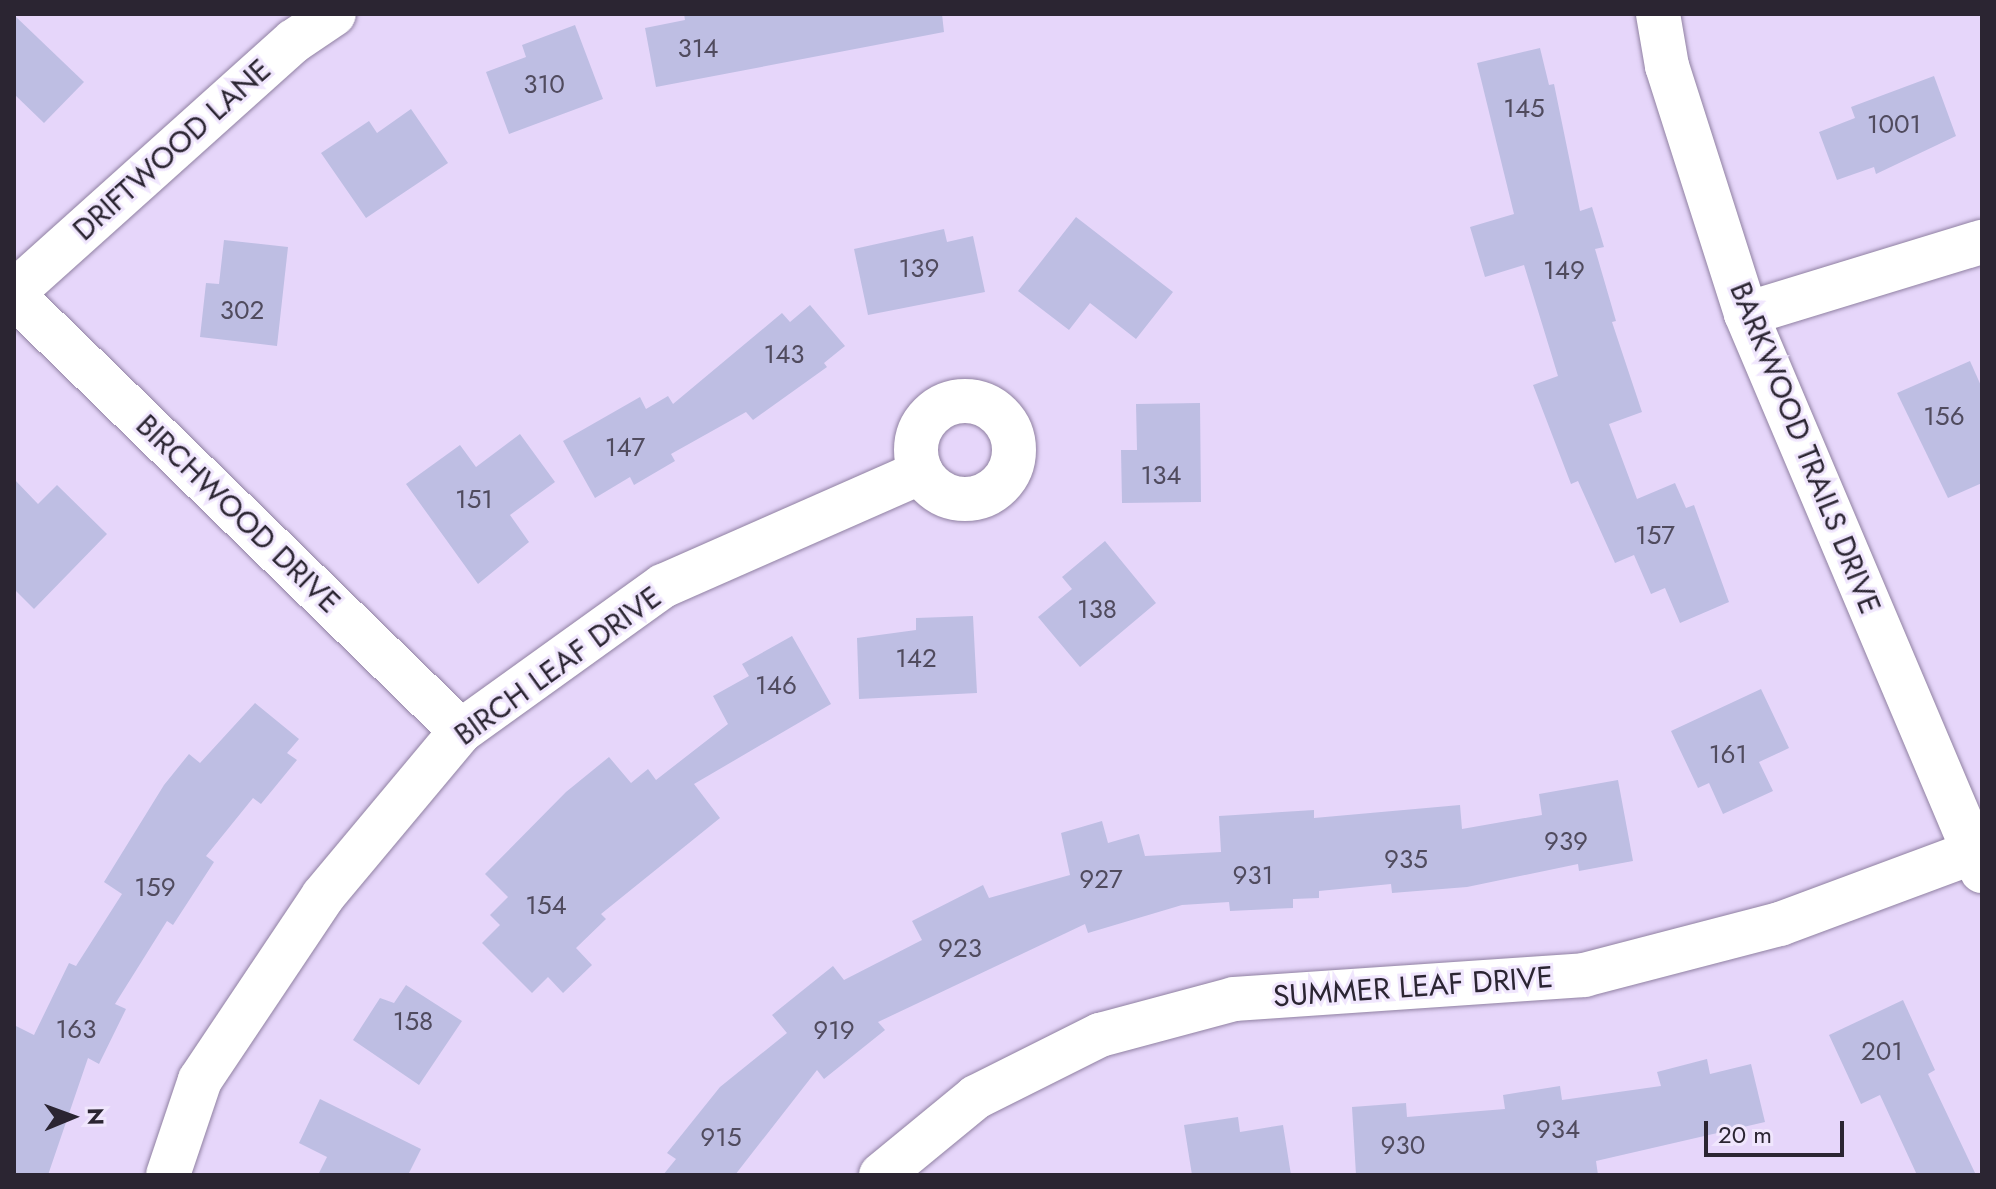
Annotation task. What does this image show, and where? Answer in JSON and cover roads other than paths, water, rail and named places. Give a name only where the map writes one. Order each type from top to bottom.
[{"type":"street","name":"DRIFTWOOD LANE","points":[[14,294],[294,41],[334,14]]},
{"type":"street","name":"BARKWOOD TRAILS DRIVE","points":[[1658,14],[1667,66],[1746,314],[1979,858]]},
{"type":"street","points":[[1746,314],[1982,242]]},
{"type":"street","name":"BIRCHWOOD DRIVE","points":[[14,294],[461,731]]},
{"type":"street","name":"BIRCH LEAF DRIVE","points":[[168,1175],[200,1080],[323,896],[461,731],[663,586],[921,472]]},
{"type":"street","name":"SUMMER LEAF DRIVE","points":[[881,1175],[976,1097],[1100,1035],[1234,999],[1584,975],[1780,924],[1979,858]]}]
